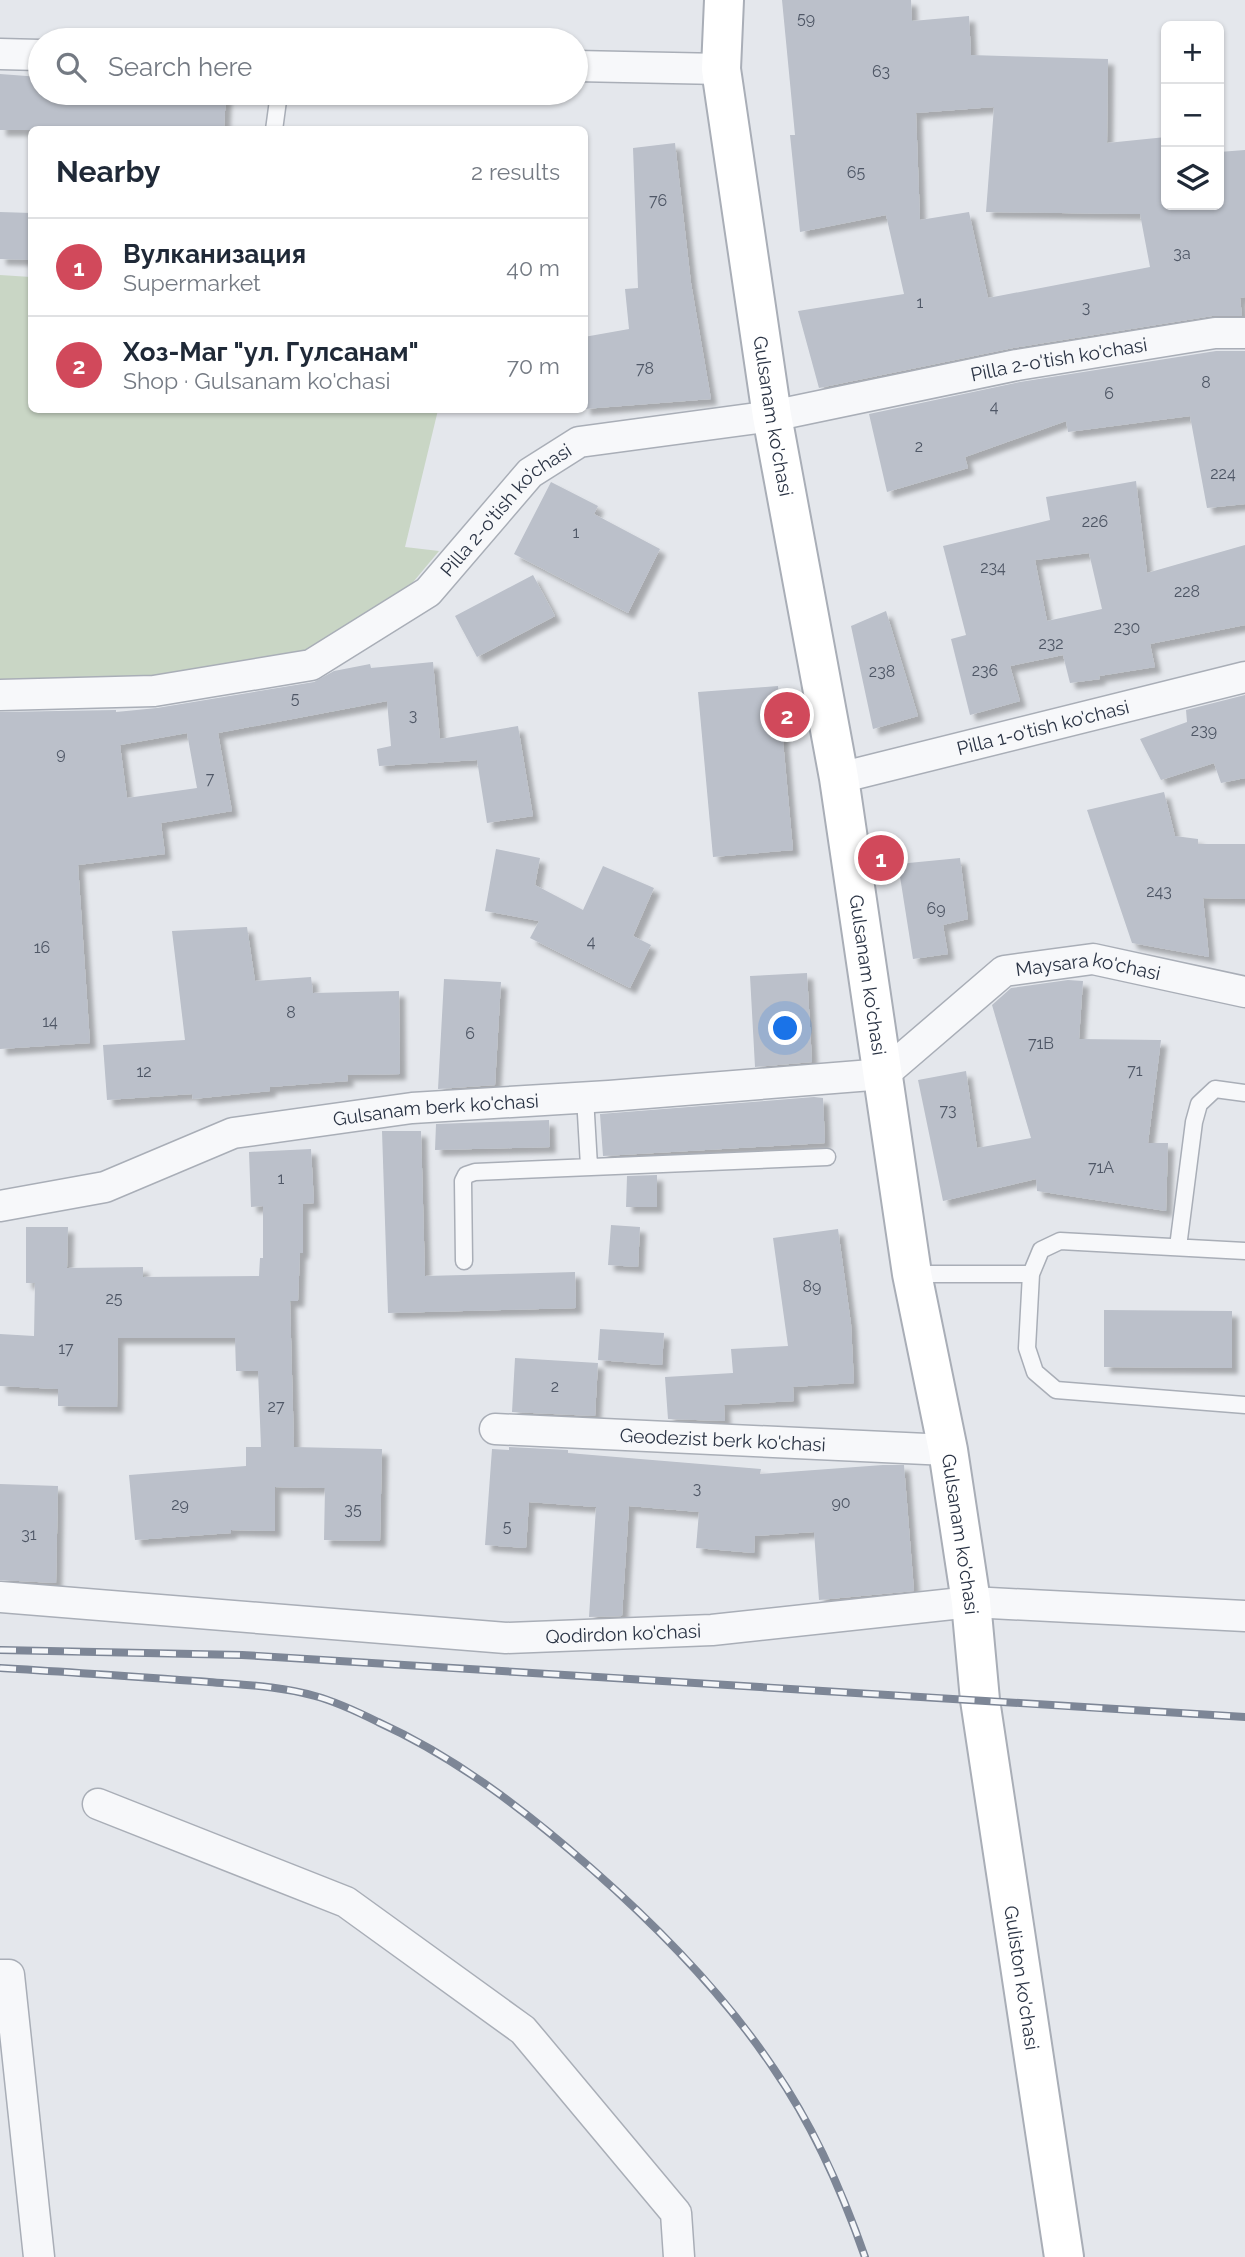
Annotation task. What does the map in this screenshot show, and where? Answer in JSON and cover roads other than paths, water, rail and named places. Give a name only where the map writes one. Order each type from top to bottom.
[{"type":"main road","name":"Gulsanam ko'chasi","points":[[724,0],[721,69],[772,416],[839,778],[912,1274],[948,1450],[971,1602],[980,1700]]},
{"type":"main road","name":"Guliston ko'chasi","points":[[980,1700],[1064,2257]]},
{"type":"street","points":[[0,54],[28,55]]},
{"type":"street","points":[[588,66],[721,69]]},
{"type":"street","name":"Pilla 2-o'tish ko'chasi","points":[[0,695],[154,691],[311,665],[428,592],[530,473],[579,442],[772,416],[1017,365],[1215,333],[1245,333]]},
{"type":"street","name":"Pilla 1-o'tish ko'chasi","points":[[839,778],[1245,677]]},
{"type":"street","name":"Maysara ko'chasi","points":[[884,1074],[1004,971],[1093,959],[1245,992]]},
{"type":"street","name":"Gulsanam berk ko'chasi","points":[[0,1206],[106,1187],[233,1133],[412,1108],[884,1074]]},
{"type":"street","name":"Geodezist berk ko'chasi","points":[[495,1429],[948,1450]]},
{"type":"street","name":"Qodirdon ko'chasi","points":[[0,1597],[506,1638],[712,1630],[971,1602],[1245,1616]]},
{"type":"street","points":[[98,1804],[346,1902],[523,2029],[676,2213],[679,2257]]},
{"type":"street","points":[[5,1975],[39,2257]]},
{"type":"lane","points":[[275,126],[277,105]]},
{"type":"lane","points":[[1178,1247],[1194,1122],[1199,1104],[1215,1089],[1245,1093]]},
{"type":"lane","points":[[585,1097],[589,1166]]},
{"type":"lane","points":[[464,1261],[463,1181],[466,1175],[475,1172],[827,1157]]},
{"type":"lane","points":[[1245,1251],[1060,1241],[1041,1250],[1031,1275],[1027,1348],[1035,1372],[1056,1390],[1245,1405]]},
{"type":"lane","points":[[912,1274],[1031,1275]]},
{"type":"railway","points":[[0,1650],[242,1655],[1245,1717]]},
{"type":"railway","points":[[0,1668],[249,1685],[323,1698],[407,1736],[490,1787],[617,1891],[666,1938],[734,2014],[755,2041],[802,2114],[837,2184],[865,2257]]},
{"type":"place","name":"Хоз-Маг \"ул. Гулсанам\"","points":[[787,715]]},
{"type":"place","name":"Вулканизация","points":[[881,858]]}]
